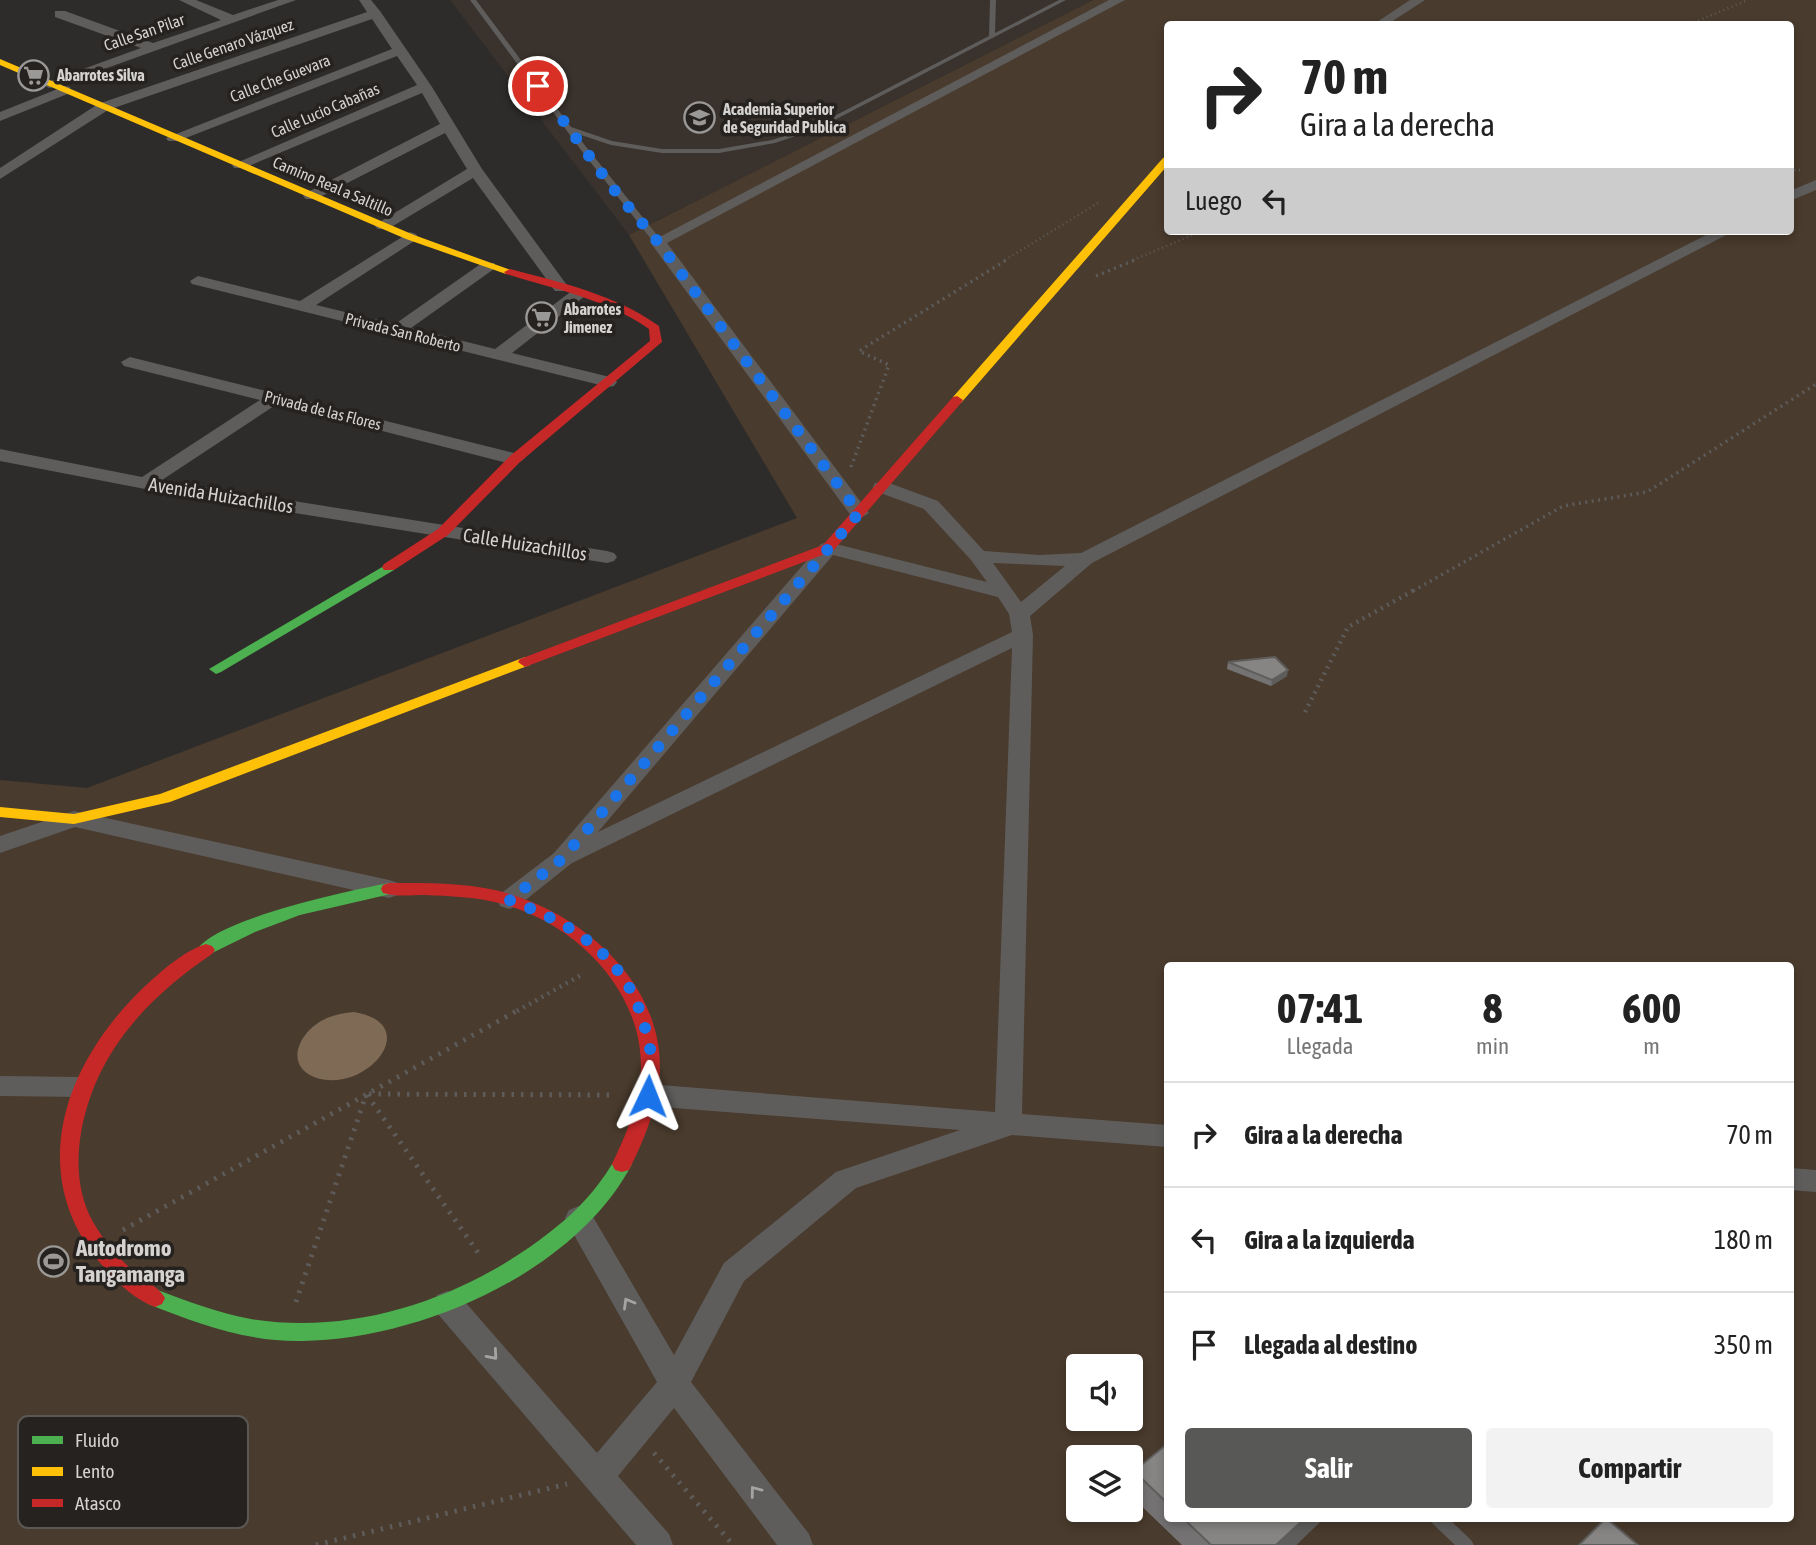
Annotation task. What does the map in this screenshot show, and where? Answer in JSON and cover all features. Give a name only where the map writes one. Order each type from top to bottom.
[{"type":"street","points":[[185,0],[233,20]]},
{"type":"street","name":"Calle San Pilar","points":[[50,83],[290,0]]},
{"type":"street","points":[[365,0],[425,87],[475,170],[561,288]]},
{"type":"street","points":[[859,513],[658,242],[1119,0]]},
{"type":"street","points":[[1385,21],[1419,0]]},
{"type":"street","points":[[60,14],[154,48]]},
{"type":"street","name":"Calle Genaro Vázquez","points":[[3,170],[103,107],[374,14]]},
{"type":"street","name":"Calle Che Guevara","points":[[173,138],[400,50]]},
{"type":"street","name":"Camino Real a Saltillo","points":[[0,62],[410,237],[488,267],[579,293],[645,318],[655,328],[656,342],[608,382]]},
{"type":"street","name":"Calle Lucio Cabañas","points":[[239,165],[425,87]]},
{"type":"street","points":[[0,117],[65,90]]},
{"type":"street","points":[[311,196],[448,126]]},
{"type":"street","points":[[562,859],[828,548],[1164,163]]},
{"type":"street","points":[[383,226],[475,170]]},
{"type":"street","points":[[1794,195],[1816,184]]},
{"type":"street","points":[[509,900],[562,859],[1016,614],[1085,559],[1718,235]]},
{"type":"street","points":[[302,307],[410,237]]},
{"type":"street","points":[[397,331],[488,267]]},
{"type":"street","name":"Privada San Roberto","points":[[198,281],[608,382]]},
{"type":"street","points":[[497,356],[579,293]]},
{"type":"street","name":"Privada de las Flores","points":[[130,362],[515,459]]},
{"type":"street","points":[[216,669],[390,567],[443,532],[515,459],[608,382]]},
{"type":"street","points":[[145,483],[275,398]]},
{"type":"street","name":"Avenida Huizachillos","points":[[0,455],[145,483],[443,532]]},
{"type":"street","points":[[882,487],[931,505],[978,556],[1016,614],[1008,1125]]},
{"type":"street","name":"Calle Huizachillos","points":[[443,532],[607,557]]},
{"type":"street","points":[[0,845],[74,819],[164,799],[828,548],[1016,614]]},
{"type":"street","points":[[978,556],[1039,561],[1085,559]]},
{"type":"street","points":[[0,812],[74,819],[389,889]]},
{"type":"street","points":[[389,889],[451,889],[509,900],[548,914],[582,934],[610,959],[637,999],[650,1045],[648,1096],[635,1137],[612,1179],[579,1218],[542,1252],[498,1280],[448,1304],[395,1321],[341,1331],[286,1333],[206,1321],[141,1290],[95,1246],[70,1191],[69,1132],[81,1087],[111,1035],[152,989],[204,950],[263,920],[326,899],[389,889]]},
{"type":"street","points":[[0,1086],[81,1087]]},
{"type":"street","points":[[648,1096],[1164,1136]]},
{"type":"street","points":[[598,1476],[674,1384],[734,1272],[846,1180],[1008,1125]]},
{"type":"street","points":[[1794,1180],[1816,1181]]},
{"type":"street","points":[[579,1218],[674,1384],[797,1545]]},
{"type":"street","points":[[448,1304],[657,1545]]},
{"type":"lane","points":[[473,0],[611,186],[658,242]]},
{"type":"lane","points":[[992,37],[993,0]]},
{"type":"lane","points":[[571,129],[611,143],[662,151],[719,150],[773,142],[817,127],[1063,0]]},
{"type":"lane","points":[[1441,1522],[1466,1545]]},
{"type":"path","points":[[1697,21],[1748,0]]},
{"type":"path","points":[[842,491],[889,365],[859,351],[1108,197]]},
{"type":"path","points":[[1049,296],[1193,235]]},
{"type":"path","points":[[1305,712],[1348,627],[1563,506],[1647,492],[1816,384]]},
{"type":"path","points":[[95,1246],[610,959]]},
{"type":"path","points":[[367,1094],[648,1096]]},
{"type":"path","points":[[367,1094],[498,1280]]},
{"type":"path","points":[[286,1333],[367,1094]]},
{"type":"path","points":[[635,1431],[733,1545]]},
{"type":"path","points":[[316,1545],[598,1476]]},
{"type":"shaded area","name":"Academia Superior de Seguridad Publica","points":[[450,0],[1093,0],[629,235]]},
{"type":"shaded area","points":[[1093,0],[1816,0],[1816,1545],[0,1545],[0,780],[87,788],[797,518],[629,235]]},
{"type":"shaded area","points":[[354,1012],[375,1019],[385,1030],[386,1043],[380,1056],[368,1068],[352,1077],[333,1080],[314,1077],[305,1071],[297,1056],[302,1039],[326,1018]]},
{"type":"building","points":[[1275,657],[1288,670],[1272,680],[1228,662]]},
{"type":"building","points":[[1164,1446],[1164,1500],[1143,1480],[1143,1464]]},
{"type":"building","points":[[1187,1522],[1301,1522],[1276,1545],[1211,1545]]},
{"type":"building","points":[[1602,1522],[1611,1522],[1638,1545],[1579,1545]]},
{"type":"traffic: fast","points":[[216,669],[389,567]]},
{"type":"traffic: fast","points":[[206,950],[272,918],[341,898],[389,889]]},
{"type":"traffic: fast","points":[[155,1298],[204,1317],[252,1328],[301,1332],[349,1329],[397,1319],[444,1304],[490,1282],[534,1255],[584,1214],[606,1190],[622,1164]]},
{"type":"traffic: slow","points":[[0,62],[410,237],[510,272]]},
{"type":"traffic: slow","points":[[957,400],[1164,163]]},
{"type":"traffic: slow","points":[[0,812],[74,819],[164,798],[525,662]]},
{"type":"traffic: jam","points":[[389,567],[443,532],[515,459],[656,342],[655,328],[626,310],[510,272]]},
{"type":"traffic: jam","points":[[525,662],[828,548],[957,400]]},
{"type":"traffic: jam","points":[[389,889],[465,892],[510,900],[546,914],[578,933],[605,957],[626,985],[641,1016],[649,1050],[649,1087],[640,1125],[622,1164]]},
{"type":"traffic: jam","points":[[155,1298],[118,1269],[84,1224],[71,1186],[70,1144],[75,1113],[85,1084],[114,1032],[156,987],[206,950]]},
{"type":"place","name":"Abarrotes Silva","points":[[34,75]]},
{"type":"place","name":"Academia Superior de Seguridad Publica","points":[[700,118]]},
{"type":"place","name":"Abarrotes Jimenez","points":[[541,318]]},
{"type":"place","name":"Autodromo Tangamanga","points":[[53,1261]]},
{"type":"route","points":[[538,86],[611,186],[658,242],[859,513],[562,859],[509,900],[548,914],[582,934],[610,959],[637,999],[650,1045],[648,1096]]}]
